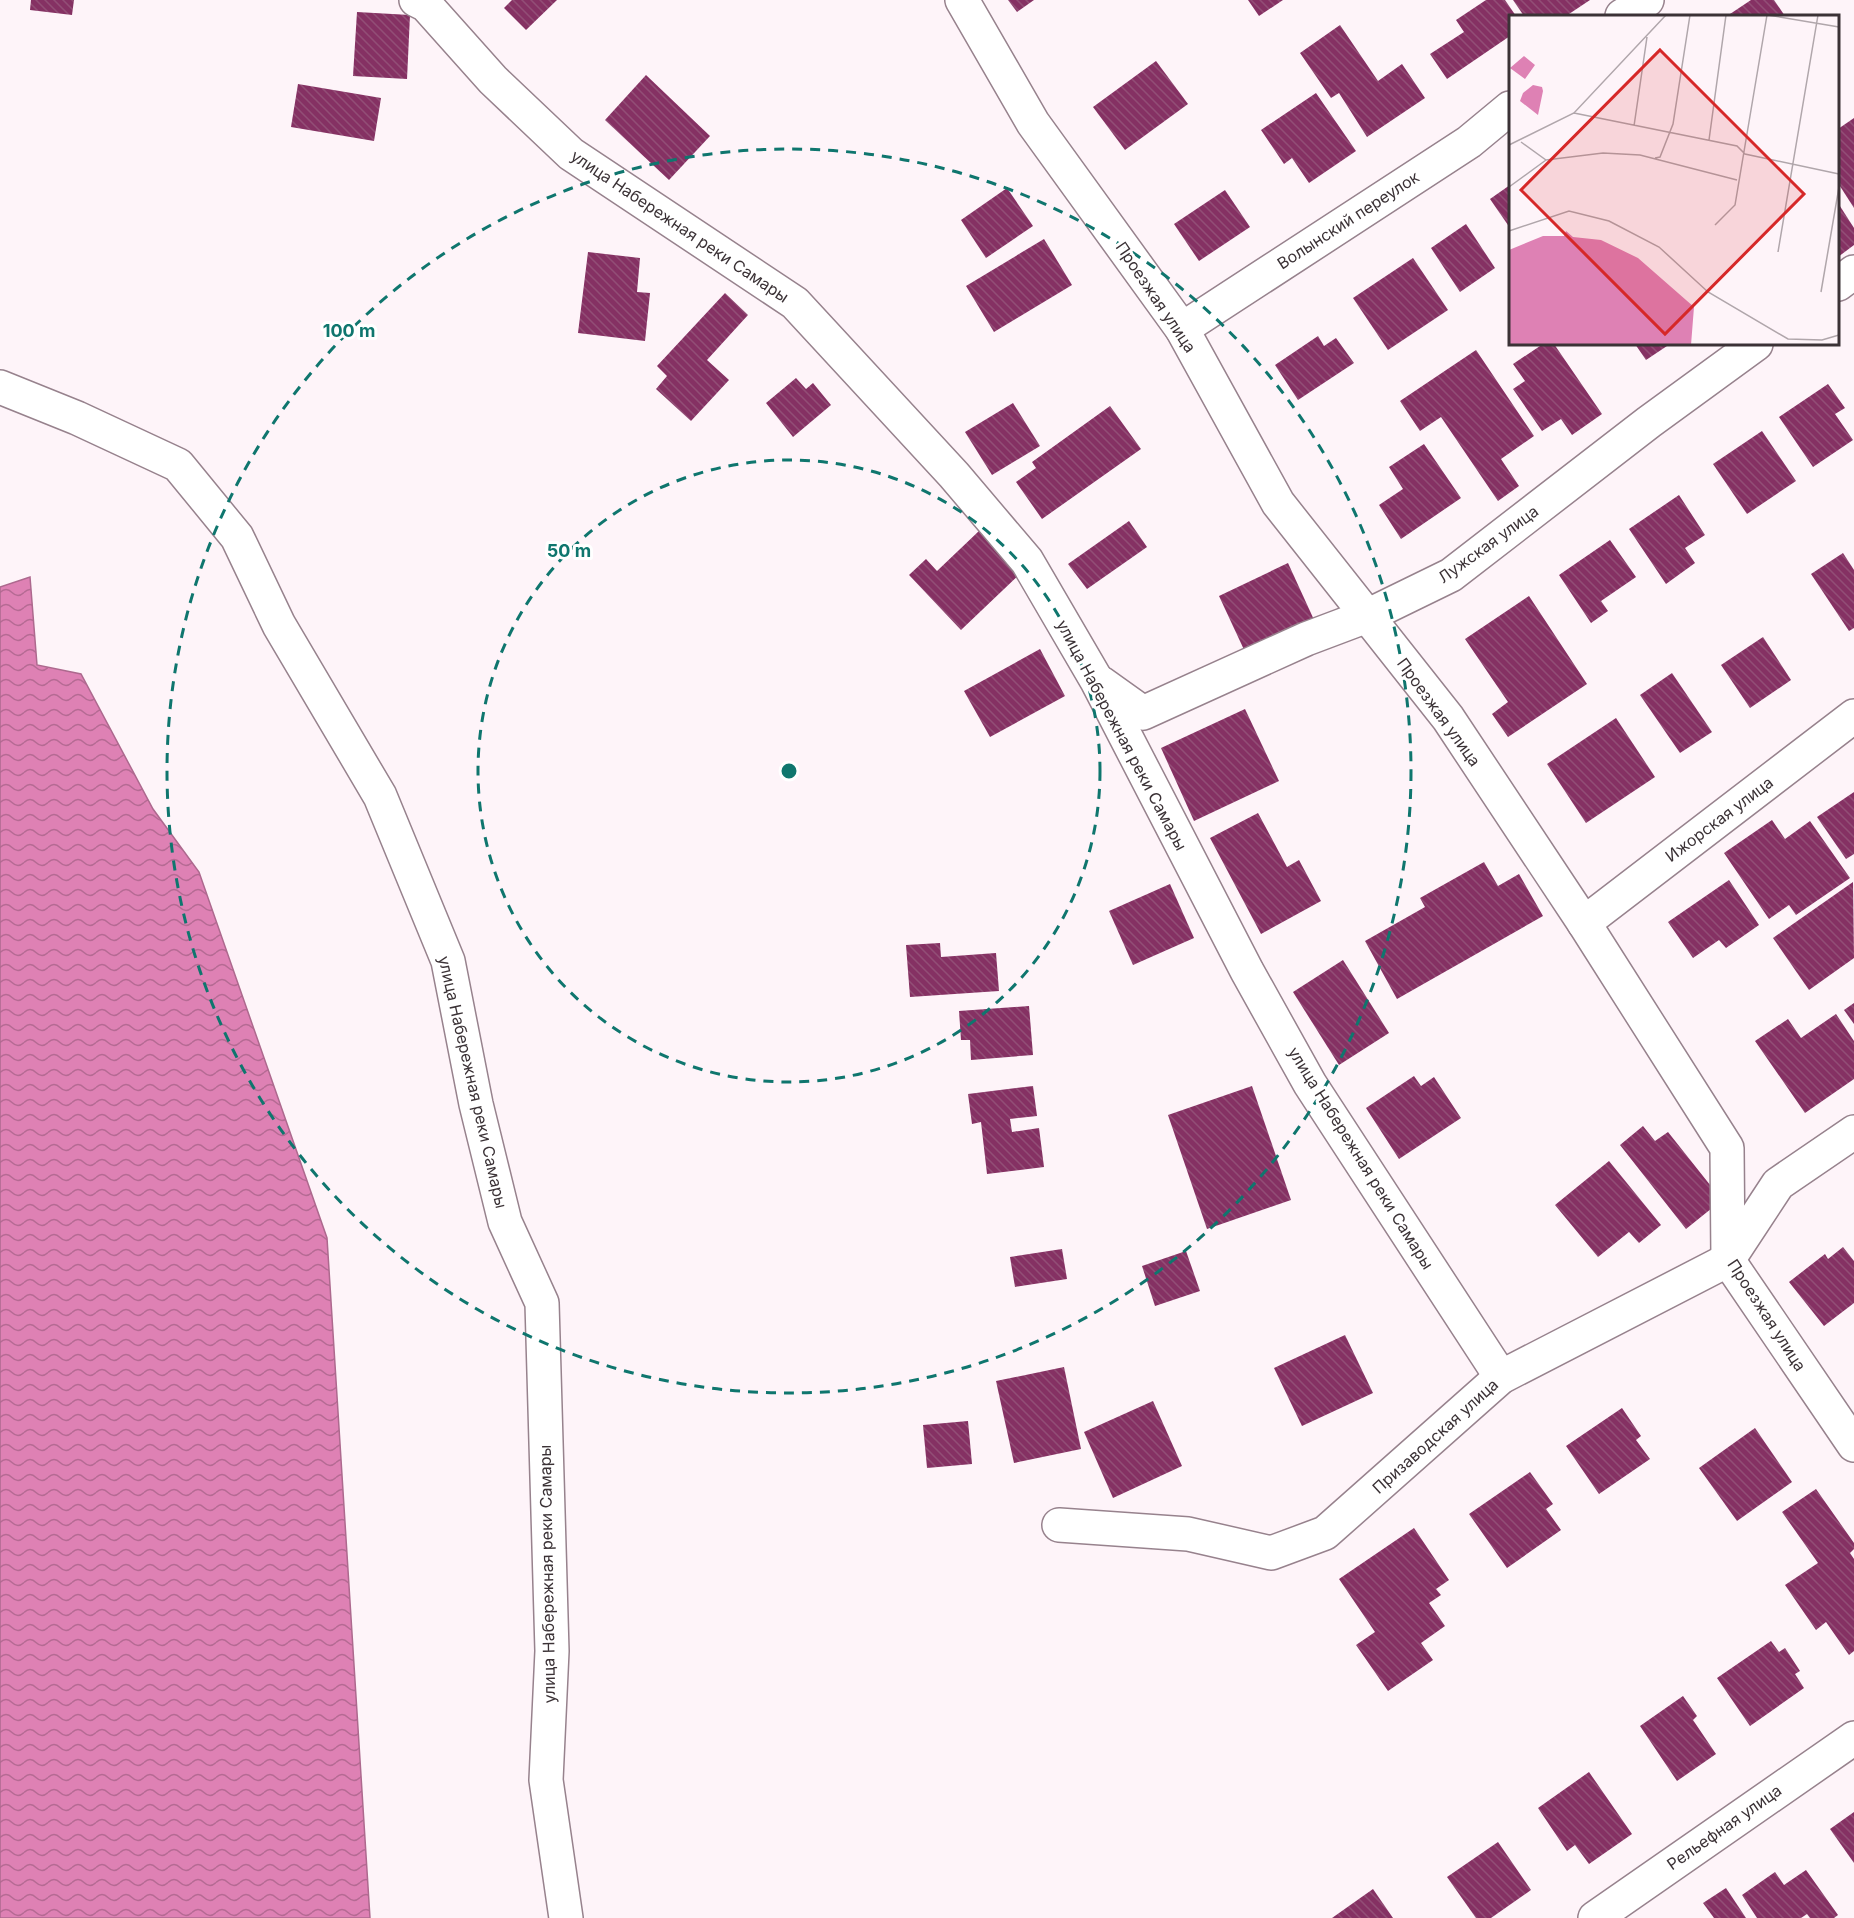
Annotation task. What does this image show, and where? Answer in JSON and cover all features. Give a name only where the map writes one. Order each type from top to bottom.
[{"type":"street","name":"улица Набережная реки Самары","points":[[416,0],[426,5],[493,80],[571,154],[795,303],[954,475],[1027,561],[1097,681],[1247,971],[1310,1084],[1501,1377]]},
{"type":"street","name":"Проезжая улица","points":[[962,0],[1033,123],[1182,329],[1278,503],[1448,718],[1584,922],[1727,1148],[1728,1260],[1854,1445]]},
{"type":"street","points":[[1624,15],[1647,0]]},
{"type":"street","name":"Волынский переулок","points":[[1182,329],[1469,142],[1509,109]]},
{"type":"street","points":[[1839,283],[1854,272]]},
{"type":"street","name":"Лужская улица","points":[[1097,681],[1143,713],[1306,639],[1367,616],[1451,575],[1649,422],[1755,345]]},
{"type":"street","name":"улица Набережная реки Самары","points":[[0,387],[77,418],[178,465],[237,537],[279,625],[380,796],[448,961],[476,1104],[505,1222],[542,1303],[552,1651],[546,1780],[566,1918]]},
{"type":"street","name":"Ижорская улица","points":[[1584,922],[1854,716]]},
{"type":"street","name":"Призаводская улица","points":[[1059,1525],[1188,1534],[1270,1553],[1325,1533],[1501,1377],[1728,1260],[1778,1185],[1854,1132]]},
{"type":"street","name":"Рельефная улица","points":[[1595,1918],[1854,1738]]},
{"type":"water","points":[[30,577],[37,665],[81,674],[153,809],[199,872],[327,1238],[370,1918],[0,1918],[0,587]]},
{"type":"building","points":[[31,0],[74,0],[72,15],[30,10]]},
{"type":"building","points":[[512,0],[557,0],[526,30],[504,8]]},
{"type":"building","points":[[1008,0],[1034,0],[1017,12]]},
{"type":"building","points":[[1248,0],[1283,0],[1259,16]]},
{"type":"building","points":[[1486,0],[1505,0],[1515,15],[1509,15],[1509,37],[1447,79],[1430,54],[1464,32],[1456,20]]},
{"type":"building","points":[[1513,0],[1590,0],[1568,15],[1523,15]]},
{"type":"building","points":[[1751,0],[1774,0],[1784,15],[1728,15]]},
{"type":"building","points":[[357,12],[410,15],[407,79],[353,76]]},
{"type":"building","points":[[1340,25],[1378,81],[1402,64],[1425,98],[1367,137],[1339,93],[1331,98],[1300,53]]},
{"type":"building","points":[[1156,61],[1188,104],[1125,150],[1093,107]]},
{"type":"building","points":[[646,75],[710,136],[669,180],[605,120]]},
{"type":"building","points":[[298,84],[381,98],[374,141],[291,127]]},
{"type":"building","points":[[1316,93],[1356,151],[1309,183],[1292,158],[1284,164],[1261,130]]},
{"type":"building","points":[[1854,118],[1854,208],[1839,185],[1839,128]]},
{"type":"building","points":[[1509,186],[1509,227],[1490,199]]},
{"type":"building","points":[[1007,188],[1033,226],[986,258],[961,220]]},
{"type":"building","points":[[1225,190],[1250,227],[1199,261],[1174,224]]},
{"type":"building","points":[[1839,205],[1854,228],[1854,245],[1839,256]]},
{"type":"building","points":[[1466,224],[1495,268],[1460,292],[1431,248]]},
{"type":"building","points":[[1044,239],[1072,285],[994,332],[966,286]]},
{"type":"building","points":[[588,252],[640,258],[637,292],[650,293],[645,341],[578,333]]},
{"type":"building","points":[[1413,258],[1448,310],[1388,350],[1353,298]]},
{"type":"building","points":[[725,293],[748,315],[707,360],[729,380],[691,421],[656,389],[667,376],[657,366]]},
{"type":"building","points":[[1318,336],[1324,346],[1336,338],[1354,363],[1298,400],[1275,365]]},
{"type":"building","points":[[1542,345],[1555,345],[1602,414],[1572,435],[1561,419],[1542,431],[1513,389],[1525,381],[1513,364]]},
{"type":"building","points":[[1636,345],[1668,345],[1646,360]]},
{"type":"building","points":[[1476,350],[1534,436],[1501,459],[1519,486],[1498,501],[1441,417],[1420,431],[1400,401]]},
{"type":"building","points":[[796,378],[806,389],[813,383],[831,405],[793,437],[766,403]]},
{"type":"building","points":[[1828,384],[1845,408],[1835,414],[1853,440],[1813,467],[1779,417]]},
{"type":"building","points":[[1013,403],[1040,446],[992,475],[965,432]]},
{"type":"building","points":[[1110,406],[1141,449],[1042,519],[1016,482],[1036,468],[1032,462]]},
{"type":"building","points":[[1762,431],[1796,481],[1747,514],[1713,464]]},
{"type":"building","points":[[1424,444],[1461,498],[1401,539],[1379,505],[1403,489],[1389,467]]},
{"type":"building","points":[[1679,495],[1705,535],[1685,548],[1695,563],[1666,584],[1629,529]]},
{"type":"building","points":[[1129,521],[1147,547],[1087,589],[1068,564]]},
{"type":"building","points":[[980,530],[1021,573],[961,630],[909,575],[926,559],[937,571]]},
{"type":"building","points":[[1610,540],[1636,577],[1601,601],[1608,611],[1591,623],[1559,575]]},
{"type":"building","points":[[1843,553],[1854,570],[1854,628],[1849,631],[1811,574]]},
{"type":"building","points":[[1288,563],[1315,622],[1246,654],[1219,596]]},
{"type":"building","points":[[1529,596],[1587,684],[1508,737],[1492,714],[1508,702],[1465,639]]},
{"type":"building","points":[[1763,637],[1791,680],[1750,708],[1721,665]]},
{"type":"building","points":[[1040,649],[1065,696],[990,737],[964,691]]},
{"type":"building","points":[[1672,673],[1712,732],[1680,753],[1640,695]]},
{"type":"building","points":[[1245,709],[1279,781],[1194,821],[1161,748]]},
{"type":"building","points":[[1616,718],[1655,777],[1586,823],[1547,764]]},
{"type":"building","points":[[1854,792],[1854,854],[1846,859],[1817,817]]},
{"type":"building","points":[[1258,813],[1287,867],[1299,860],[1321,901],[1261,934],[1210,838]]},
{"type":"building","points":[[1772,820],[1785,839],[1810,821],[1850,878],[1796,915],[1789,905],[1769,919],[1724,853]]},
{"type":"building","points":[[1484,862],[1498,886],[1519,874],[1543,916],[1397,999],[1365,941],[1425,907],[1420,898]]},
{"type":"building","points":[[1729,880],[1759,925],[1726,948],[1719,940],[1693,958],[1668,922]]},
{"type":"building","points":[[1853,882],[1854,958],[1809,990],[1773,938]]},
{"type":"building","points":[[1170,884],[1194,938],[1133,965],[1109,911]]},
{"type":"building","points":[[940,943],[941,957],[996,953],[999,991],[910,997],[906,945]]},
{"type":"building","points":[[1343,960],[1389,1033],[1339,1065],[1293,992]]},
{"type":"building","points":[[1854,1003],[1854,1024],[1844,1010]]},
{"type":"building","points":[[1029,1006],[1033,1055],[971,1060],[970,1040],[961,1040],[959,1011]]},
{"type":"building","points":[[1836,1014],[1854,1041],[1854,1079],[1805,1113],[1755,1041],[1788,1019],[1801,1038]]},
{"type":"building","points":[[1414,1076],[1421,1086],[1434,1077],[1461,1118],[1399,1159],[1366,1108]]},
{"type":"building","points":[[1033,1086],[1037,1116],[1010,1119],[1012,1132],[1039,1128],[1044,1167],[987,1174],[981,1122],[972,1124],[968,1094]]},
{"type":"building","points":[[1252,1086],[1291,1200],[1207,1229],[1168,1115]]},
{"type":"building","points":[[1643,1126],[1655,1141],[1668,1132],[1722,1200],[1686,1229],[1620,1145]]},
{"type":"building","points":[[1609,1161],[1661,1225],[1639,1243],[1629,1232],[1598,1257],[1555,1205]]},
{"type":"building","points":[[1843,1247],[1854,1261],[1854,1303],[1824,1326],[1789,1282],[1825,1254],[1828,1259]]},
{"type":"building","points":[[1062,1249],[1067,1279],[1015,1287],[1010,1257]]},
{"type":"building","points":[[1186,1251],[1200,1291],[1155,1306],[1142,1266]]},
{"type":"building","points":[[1345,1335],[1373,1393],[1302,1426],[1274,1368]]},
{"type":"building","points":[[1064,1367],[1081,1449],[1014,1463],[996,1381]]},
{"type":"building","points":[[1153,1401],[1182,1466],[1113,1498],[1084,1432]]},
{"type":"building","points":[[1622,1408],[1641,1436],[1636,1440],[1650,1459],[1599,1494],[1566,1446]]},
{"type":"building","points":[[968,1421],[972,1464],[927,1468],[923,1425]]},
{"type":"building","points":[[1755,1428],[1792,1482],[1737,1521],[1699,1468]]},
{"type":"building","points":[[1530,1472],[1553,1504],[1546,1509],[1561,1530],[1507,1568],[1469,1514]]},
{"type":"building","points":[[1816,1489],[1854,1543],[1854,1549],[1850,1553],[1854,1559],[1854,1651],[1849,1655],[1826,1622],[1816,1630],[1785,1585],[1818,1563],[1782,1512]]},
{"type":"building","points":[[1414,1528],[1449,1580],[1436,1589],[1441,1595],[1429,1603],[1445,1626],[1421,1643],[1433,1660],[1388,1691],[1356,1645],[1375,1632],[1339,1579]]},
{"type":"building","points":[[1771,1641],[1779,1652],[1785,1648],[1800,1671],[1795,1674],[1804,1688],[1750,1726],[1717,1678]]},
{"type":"building","points":[[1683,1696],[1697,1716],[1693,1720],[1716,1754],[1677,1781],[1640,1726]]},
{"type":"building","points":[[1589,1772],[1632,1834],[1589,1864],[1575,1845],[1567,1851],[1538,1808]]},
{"type":"building","points":[[1854,1812],[1854,1863],[1830,1829]]},
{"type":"building","points":[[1498,1842],[1531,1890],[1491,1918],[1476,1918],[1447,1877]]},
{"type":"building","points":[[1806,1870],[1838,1915],[1834,1918],[1810,1918],[1807,1914],[1801,1918],[1757,1918],[1742,1895],[1775,1872],[1784,1885]]},
{"type":"building","points":[[1726,1888],[1746,1918],[1714,1918],[1703,1903]]},
{"type":"building","points":[[1373,1889],[1393,1918],[1332,1918]]}]
